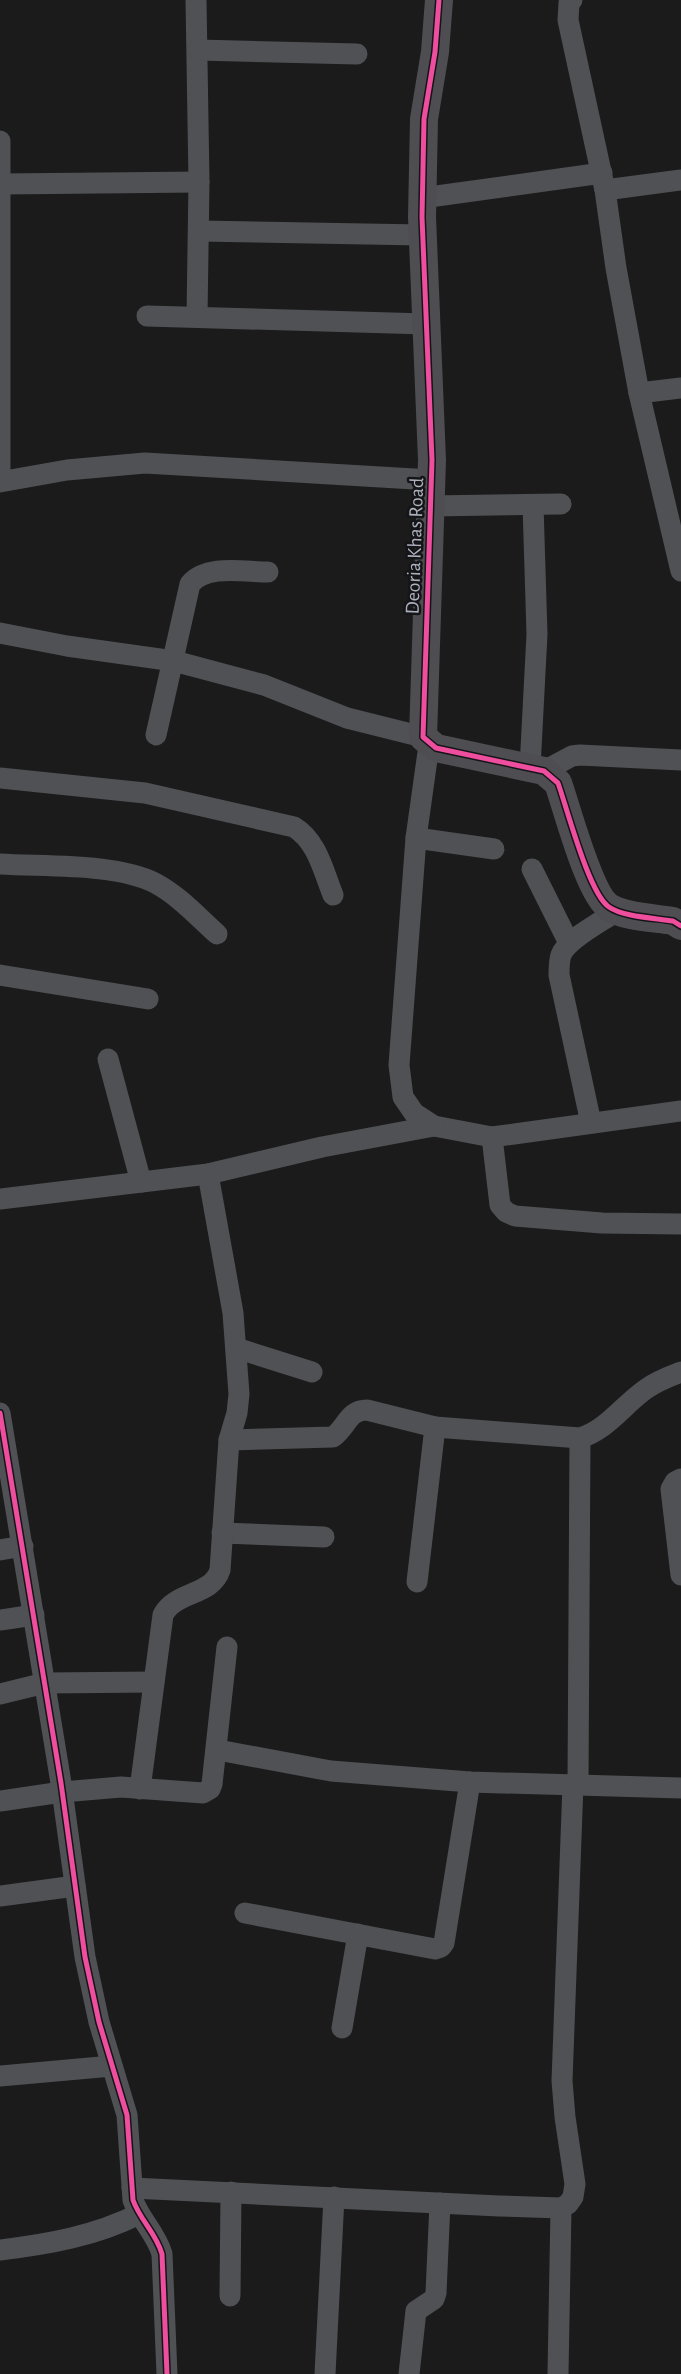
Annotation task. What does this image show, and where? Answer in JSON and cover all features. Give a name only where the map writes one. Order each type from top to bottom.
[{"type":"street","points":[[196,0],[199,231],[197,317]]},
{"type":"street","name":"Deoria Khas Road","points":[[426,741],[430,493],[422,198],[424,119],[435,52],[439,0]]},
{"type":"street","points":[[572,0],[569,4],[568,20],[603,182],[616,268],[639,393],[673,507],[681,571]]},
{"type":"street","points":[[198,50],[357,54]]},
{"type":"street","points":[[0,141],[0,476]]},
{"type":"street","points":[[422,198],[603,182],[681,180]]},
{"type":"street","points":[[1,184],[198,182]]},
{"type":"street","points":[[199,231],[422,235]]},
{"type":"street","points":[[147,316],[426,324]]},
{"type":"street","points":[[639,393],[681,388]]},
{"type":"street","points":[[0,482],[77,469],[145,463],[533,504],[561,504]]},
{"type":"street","points":[[533,504],[537,634],[537,770]]},
{"type":"street","points":[[156,735],[190,584],[197,576],[210,572],[268,572]]},
{"type":"street","points":[[0,634],[67,646],[174,661],[264,685],[347,718],[426,741],[436,748],[537,770],[558,783],[598,894],[605,904],[617,911],[673,921],[681,926]]},
{"type":"street","points":[[426,741],[416,838],[399,1065],[403,1097],[414,1113],[434,1126]]},
{"type":"street","points":[[537,770],[572,756],[580,755],[681,760]]},
{"type":"street","points":[[0,778],[146,793],[294,827],[305,834],[312,843],[333,895]]},
{"type":"street","points":[[416,838],[494,849]]},
{"type":"street","points":[[0,864],[105,870],[154,883],[169,892],[217,934]]},
{"type":"street","points":[[532,869],[569,943]]},
{"type":"street","points":[[590,1123],[558,975],[561,953],[569,943],[617,911]]},
{"type":"street","points":[[0,975],[148,999]]},
{"type":"street","points":[[108,1059],[140,1182]]},
{"type":"street","points":[[0,1199],[208,1174],[322,1147],[434,1126],[492,1137],[681,1111]]},
{"type":"street","points":[[492,1137],[500,1205],[506,1212],[514,1216],[602,1223],[681,1224]]},
{"type":"street","points":[[140,1789],[163,1615],[174,1601],[217,1580],[228,1440],[237,1413],[239,1394],[234,1313],[208,1174]]},
{"type":"street","points":[[236,1348],[312,1372]]},
{"type":"street","points":[[228,1440],[334,1437],[341,1432],[351,1415],[358,1410],[367,1410],[435,1427],[580,1438],[598,1430],[645,1389],[664,1378],[681,1372]]},
{"type":"street","points":[[0,1414],[5,1477],[23,1546],[62,1792],[85,1957],[112,2066],[127,2116],[133,2200],[139,2214],[158,2240],[162,2254],[167,2374]]},
{"type":"street","points":[[417,1582],[435,1427]]},
{"type":"street","points":[[132,2188],[561,2208],[568,2204],[573,2197],[574,2184],[564,2117],[562,2081],[576,1785],[580,1438]]},
{"type":"street","points":[[681,1479],[675,1482],[671,1489],[681,1575]]},
{"type":"street","points":[[222,1533],[324,1537]]},
{"type":"street","points":[[0,1550],[23,1546]]},
{"type":"street","points":[[0,1620],[34,1615]]},
{"type":"street","points":[[0,1801],[62,1792],[114,1788],[203,1793],[208,1791],[212,1784],[218,1750],[227,1647]]},
{"type":"street","points":[[0,1694],[45,1683],[154,1682]]},
{"type":"street","points":[[218,1750],[331,1771],[470,1782],[681,1788]]},
{"type":"street","points":[[245,1913],[435,1949],[441,1947],[444,1943],[470,1782]]},
{"type":"street","points":[[0,1896],[75,1886]]},
{"type":"street","points":[[342,2028],[358,1934]]},
{"type":"street","points":[[0,2076],[112,2066]]},
{"type":"street","points":[[230,2296],[231,2192]]},
{"type":"street","points":[[325,2374],[334,2197]]},
{"type":"street","points":[[409,2374],[416,2311],[434,2299],[436,2293],[440,2203]]},
{"type":"street","points":[[558,2374],[561,2208]]},
{"type":"street","points":[[0,2250],[89,2234],[114,2227],[139,2214]]},
{"type":"cycle path","points":[[439,0],[435,52],[424,119],[422,217],[432,460],[423,737],[436,748],[544,771],[558,783],[586,869],[601,899],[609,907],[623,913],[673,921],[681,926]]},
{"type":"cycle path","points":[[0,1413],[61,1783],[85,1957],[99,2022],[127,2115],[133,2200],[162,2254],[167,2374]]}]
